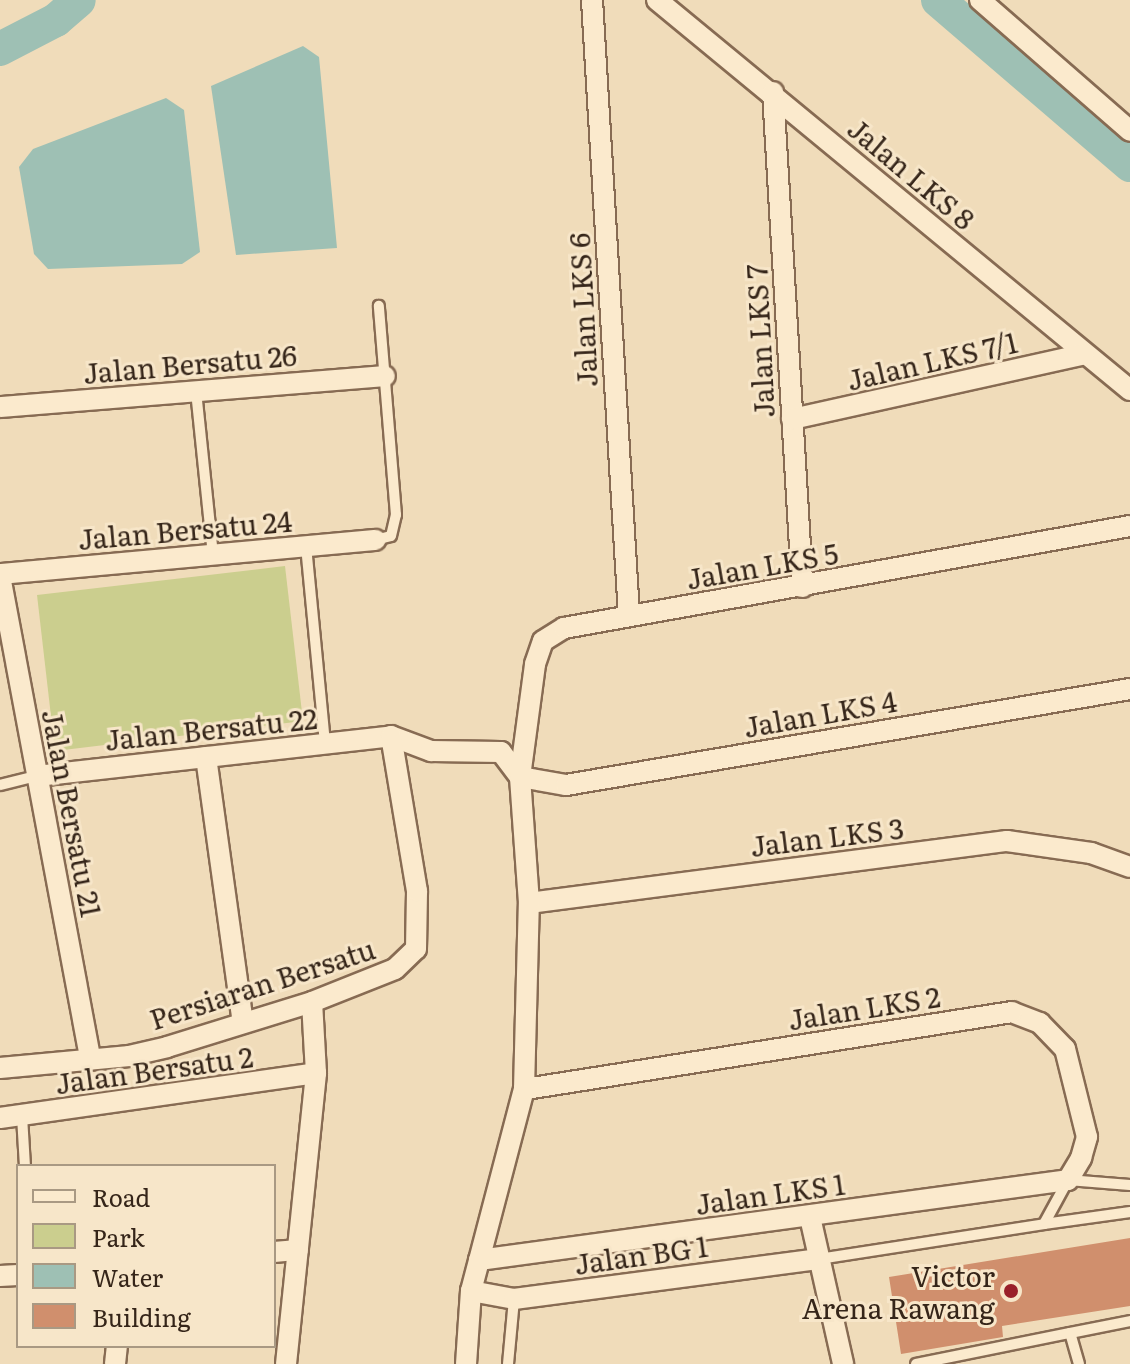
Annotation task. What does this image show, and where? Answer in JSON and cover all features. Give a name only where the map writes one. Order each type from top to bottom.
[{"type":"street","name":"Jalan LKS 6","points":[[592,0],[629,616]]},
{"type":"street","name":"Jalan LKS 8","points":[[657,0],[773,92],[1130,390]]},
{"type":"street","points":[[980,0],[1130,131]]},
{"type":"street","name":"Jalan LKS 7","points":[[773,92],[802,587]]},
{"type":"street","name":"Jalan LKS 7/1","points":[[792,419],[1084,354]]},
{"type":"street","name":"Jalan Bersatu 26","points":[[0,407],[385,376]]},
{"type":"street","name":"Jalan LKS 5","points":[[466,1364],[471,1291],[524,1089],[529,903],[520,777],[535,664],[543,641],[564,628],[1130,526]]},
{"type":"street","name":"Jalan Bersatu 24","points":[[0,575],[375,540]]},
{"type":"street","name":"Jalan Bersatu 21","points":[[0,575],[91,1060]]},
{"type":"street","name":"Jalan LKS 4","points":[[520,777],[566,785],[1130,689]]},
{"type":"street","points":[[391,736],[431,751],[501,752],[520,777]]},
{"type":"street","name":"Jalan Bersatu 22","points":[[37,776],[391,736]]},
{"type":"street","name":"Persiaran Bersatu","points":[[0,1068],[91,1060],[167,1047],[312,1002],[395,969],[416,949],[417,891],[391,736]]},
{"type":"street","points":[[206,757],[243,1022]]},
{"type":"street","name":"Jalan LKS 3","points":[[529,903],[1007,841],[1091,853],[1130,867]]},
{"type":"street","points":[[286,1364],[316,1073],[312,1002]]},
{"type":"street","name":"Jalan LKS 2","points":[[524,1089],[1012,1012],[1040,1023],[1065,1049],[1087,1137],[1081,1158],[1068,1180]]},
{"type":"street","name":"Jalan Bersatu 2","points":[[0,1118],[316,1073]]},
{"type":"street","name":"Jalan LKS 1","points":[[479,1260],[1068,1180]]},
{"type":"street","points":[[810,1217],[843,1364]]},
{"type":"street","points":[[276,1252],[298,1250]]},
{"type":"street","name":"Jalan BG 1","points":[[471,1291],[514,1299],[819,1259]]},
{"type":"lane","points":[[375,540],[391,536],[396,515],[379,306]]},
{"type":"lane","points":[[196,391],[213,555]]},
{"type":"lane","points":[[306,546],[325,744]]},
{"type":"lane","points":[[0,785],[37,776]]},
{"type":"lane","points":[[22,1116],[25,1164]]},
{"type":"lane","points":[[1044,1224],[1068,1180],[1130,1185]]},
{"type":"lane","points":[[819,1259],[1130,1212]]},
{"type":"lane","points":[[508,1364],[514,1299]]},
{"type":"lane","points":[[916,1364],[1130,1321]]},
{"type":"lane","points":[[1070,1333],[1079,1364]]},
{"type":"green space","points":[[285,566],[303,721],[55,751],[37,595]]},
{"type":"water","points":[[303,46],[319,57],[337,248],[236,255],[211,86]]},
{"type":"water","points":[[166,98],[184,110],[200,252],[182,264],[48,269],[34,254],[19,167],[33,149]]},
{"type":"building","name":"Victor Arena Rawang","points":[[1130,1238],[1130,1306],[1002,1326],[1003,1337],[901,1354],[889,1277]]},
{"type":"waterway","points":[[0,49],[56,20],[79,0]]},
{"type":"waterway","points":[[938,0],[1130,165]]},
{"type":"place","name":"Victor Arena Rawang","points":[[1011,1291]]}]
